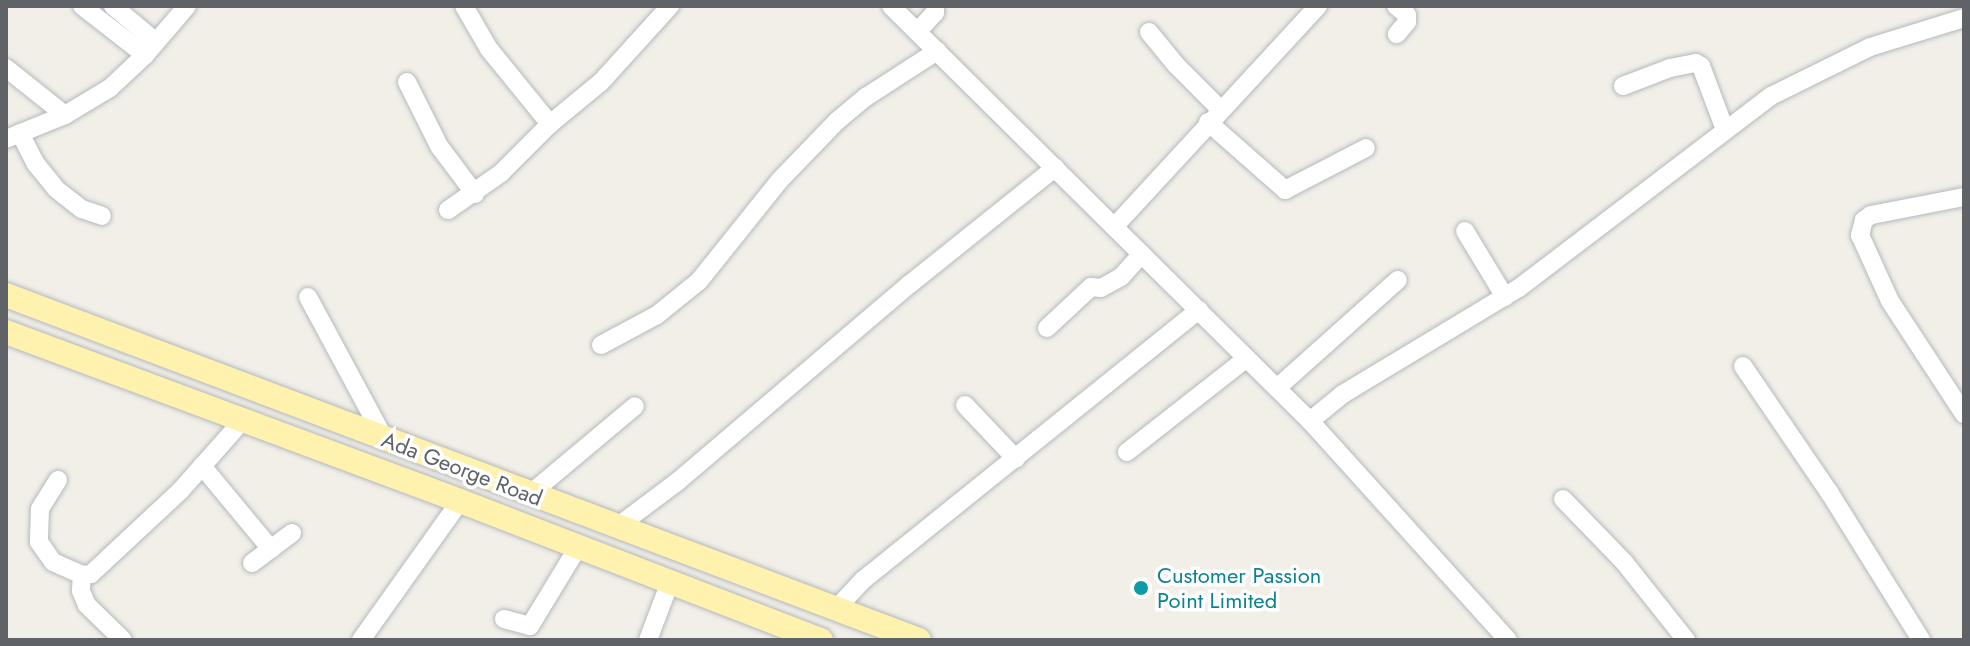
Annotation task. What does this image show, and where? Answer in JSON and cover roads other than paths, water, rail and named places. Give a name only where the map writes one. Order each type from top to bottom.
[{"type":"main road","name":"Ada George Road","points":[[6,295],[919,640]]},
{"type":"main road","name":"Ada George Road","points":[[6,332],[460,501],[814,639]]},
{"type":"street","points":[[82,6],[151,49]]},
{"type":"street","points":[[113,6],[151,49]]},
{"type":"street","points":[[102,216],[82,209],[56,189],[13,136],[65,115],[110,88],[151,49],[187,6]]},
{"type":"street","points":[[464,6],[489,49],[550,124]]},
{"type":"street","points":[[448,210],[475,194],[550,124],[601,82],[670,6]]},
{"type":"street","points":[[891,6],[1310,421],[1508,640]]},
{"type":"street","points":[[917,32],[935,13],[935,6]]},
{"type":"street","points":[[1114,227],[1318,6]]},
{"type":"street","points":[[1396,6],[1407,15],[1407,22],[1397,34]]},
{"type":"street","points":[[1310,421],[1343,394],[1505,297],[1771,96],[1870,47],[1964,18]]},
{"type":"street","points":[[1149,32],[1214,116],[1285,190],[1366,148]]},
{"type":"street","points":[[601,345],[657,315],[699,281],[780,180],[837,121],[866,97],[937,51]]},
{"type":"street","points":[[1623,86],[1670,68],[1696,63],[1701,66],[1725,130]]},
{"type":"street","points":[[6,68],[65,115]]},
{"type":"street","points":[[407,82],[439,146],[475,194]]},
{"type":"street","points":[[617,527],[677,482],[898,294],[1055,168]]},
{"type":"street","points":[[1964,197],[1871,215],[1864,220],[1860,235],[1896,313],[1964,414]]},
{"type":"street","points":[[1465,231],[1505,297]]},
{"type":"street","points":[[1047,328],[1091,287],[1101,288],[1121,277],[1142,254]]},
{"type":"street","points":[[1277,388],[1398,280]]},
{"type":"street","points":[[308,297],[385,440]]},
{"type":"street","points":[[836,609],[863,580],[1199,310]]},
{"type":"street","points":[[1127,452],[1247,358]]},
{"type":"street","points":[[1743,366],[1829,492],[1921,640]]},
{"type":"street","points":[[965,405],[1016,459]]},
{"type":"street","points":[[529,495],[635,406]]},
{"type":"street","points":[[58,480],[40,509],[39,542],[53,562],[82,575],[99,568],[202,466],[242,421]]},
{"type":"street","points":[[202,466],[271,549]]},
{"type":"street","points":[[1563,499],[1624,562],[1686,640]]},
{"type":"street","points":[[361,640],[460,501]]},
{"type":"street","points":[[252,563],[292,533]]},
{"type":"street","points":[[504,619],[530,626],[578,547]]},
{"type":"street","points":[[82,575],[81,591],[87,605],[123,640]]},
{"type":"street","points":[[648,640],[670,582]]},
{"type":"place","name":"Customer Passion Point Limited","points":[[1141,588]]}]
